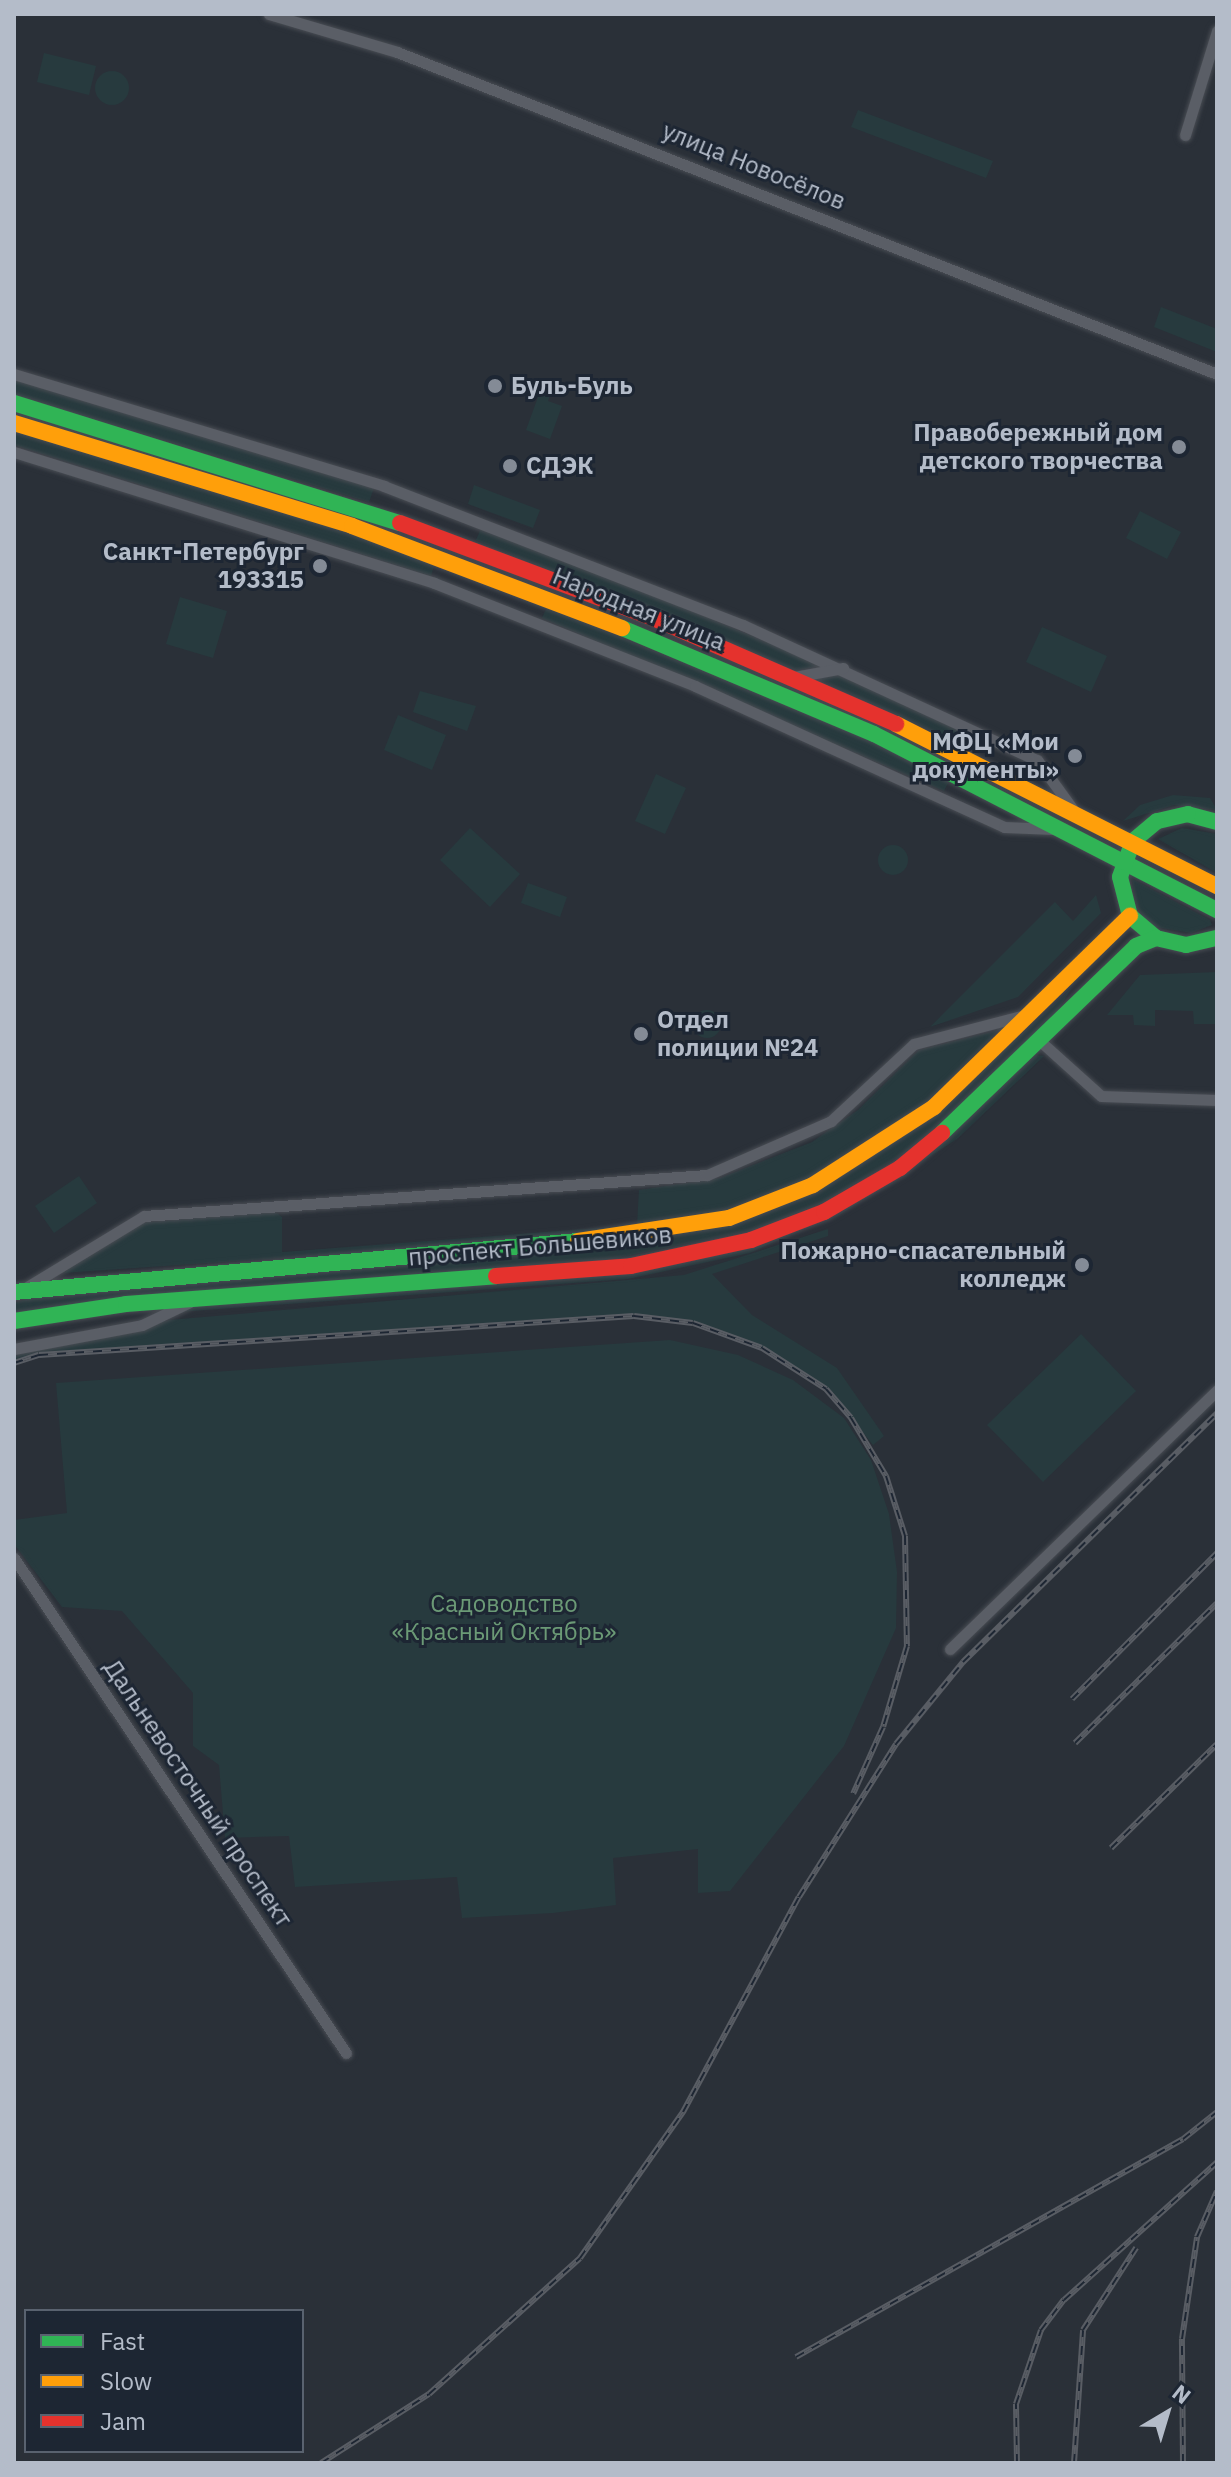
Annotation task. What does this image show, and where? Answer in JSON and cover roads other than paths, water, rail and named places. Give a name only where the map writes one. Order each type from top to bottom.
[{"type":"main road","name":"Народная улица","points":[[14,403],[381,515],[794,677],[1074,811],[1217,886]]},
{"type":"main road","name":"Народная улица","points":[[14,423],[286,504],[490,575],[781,693],[1063,827],[1217,910]]},
{"type":"main road","points":[[1217,822],[1167,817],[1133,841],[1124,859],[1121,890],[1130,916],[1156,938],[1186,945],[1217,938]]},
{"type":"main road","name":"проспект Большевиков","points":[[16,1292],[660,1234],[729,1218],[813,1185],[899,1134],[1037,1012],[1130,916]]},
{"type":"main road","name":"проспект Большевиков","points":[[14,1321],[126,1304],[201,1297],[631,1266],[751,1240],[824,1212],[900,1168],[1040,1041],[1136,946],[1156,938]]},
{"type":"street","name":"улица Новосёлов","points":[[269,14],[397,52],[1217,374]]},
{"type":"street","points":[[1185,135],[1217,31]]},
{"type":"street","points":[[14,374],[397,491],[843,668],[1037,760],[1074,811]]},
{"type":"street","points":[[14,452],[434,583],[695,686],[1004,827],[1063,827]]},
{"type":"street","points":[[794,677],[843,668]]},
{"type":"street","points":[[16,1292],[144,1216],[707,1175],[831,1121],[914,1044],[1037,1012]]},
{"type":"street","points":[[1040,1041],[1101,1096],[1217,1100]]},
{"type":"street","points":[[14,1349],[123,1328],[201,1297]]},
{"type":"street","points":[[123,1328],[133,1318],[126,1304]]},
{"type":"street","points":[[950,1649],[1217,1390]]},
{"type":"street","name":"Дальневосточный проспект","points":[[14,1558],[346,2053]]},
{"type":"railway","points":[[14,1363],[39,1355],[634,1316],[693,1323],[762,1348],[826,1389],[851,1418],[886,1476],[905,1536],[907,1646],[883,1727],[853,1794]]},
{"type":"railway","points":[[321,2463],[429,2394],[580,2258],[683,2112],[799,1897],[896,1744],[963,1662],[1217,1413]]},
{"type":"railway","points":[[1072,1699],[1217,1553]]},
{"type":"railway","points":[[1075,1743],[1217,1603]]},
{"type":"railway","points":[[1111,1848],[1217,1744]]},
{"type":"railway","points":[[796,2357],[1183,2139],[1217,2112]]},
{"type":"railway","points":[[1017,2463],[1016,2404],[1041,2330],[1064,2300],[1217,2162]]},
{"type":"railway","points":[[1183,2463],[1182,2339],[1197,2237],[1217,2191]]},
{"type":"railway","points":[[1074,2463],[1083,2330],[1136,2248]]},
{"type":"place","name":"Буль-Буль","points":[[495,386]]},
{"type":"place","name":"Правобережный дом детского творчества","points":[[1179,447]]},
{"type":"place","name":"СДЭК","points":[[510,466]]},
{"type":"place","name":"Санкт-Петербург 193315","points":[[320,566]]},
{"type":"place","name":"МФЦ «Мои документы»","points":[[1075,756]]},
{"type":"place","name":"Отдел полиции №24","points":[[641,1034]]},
{"type":"place","name":"Пожарно-спасательный колледж","points":[[1082,1265]]},
{"type":"park label","name":"Садоводство «Красный Октябрь»","points":[[504,1618]]}]
